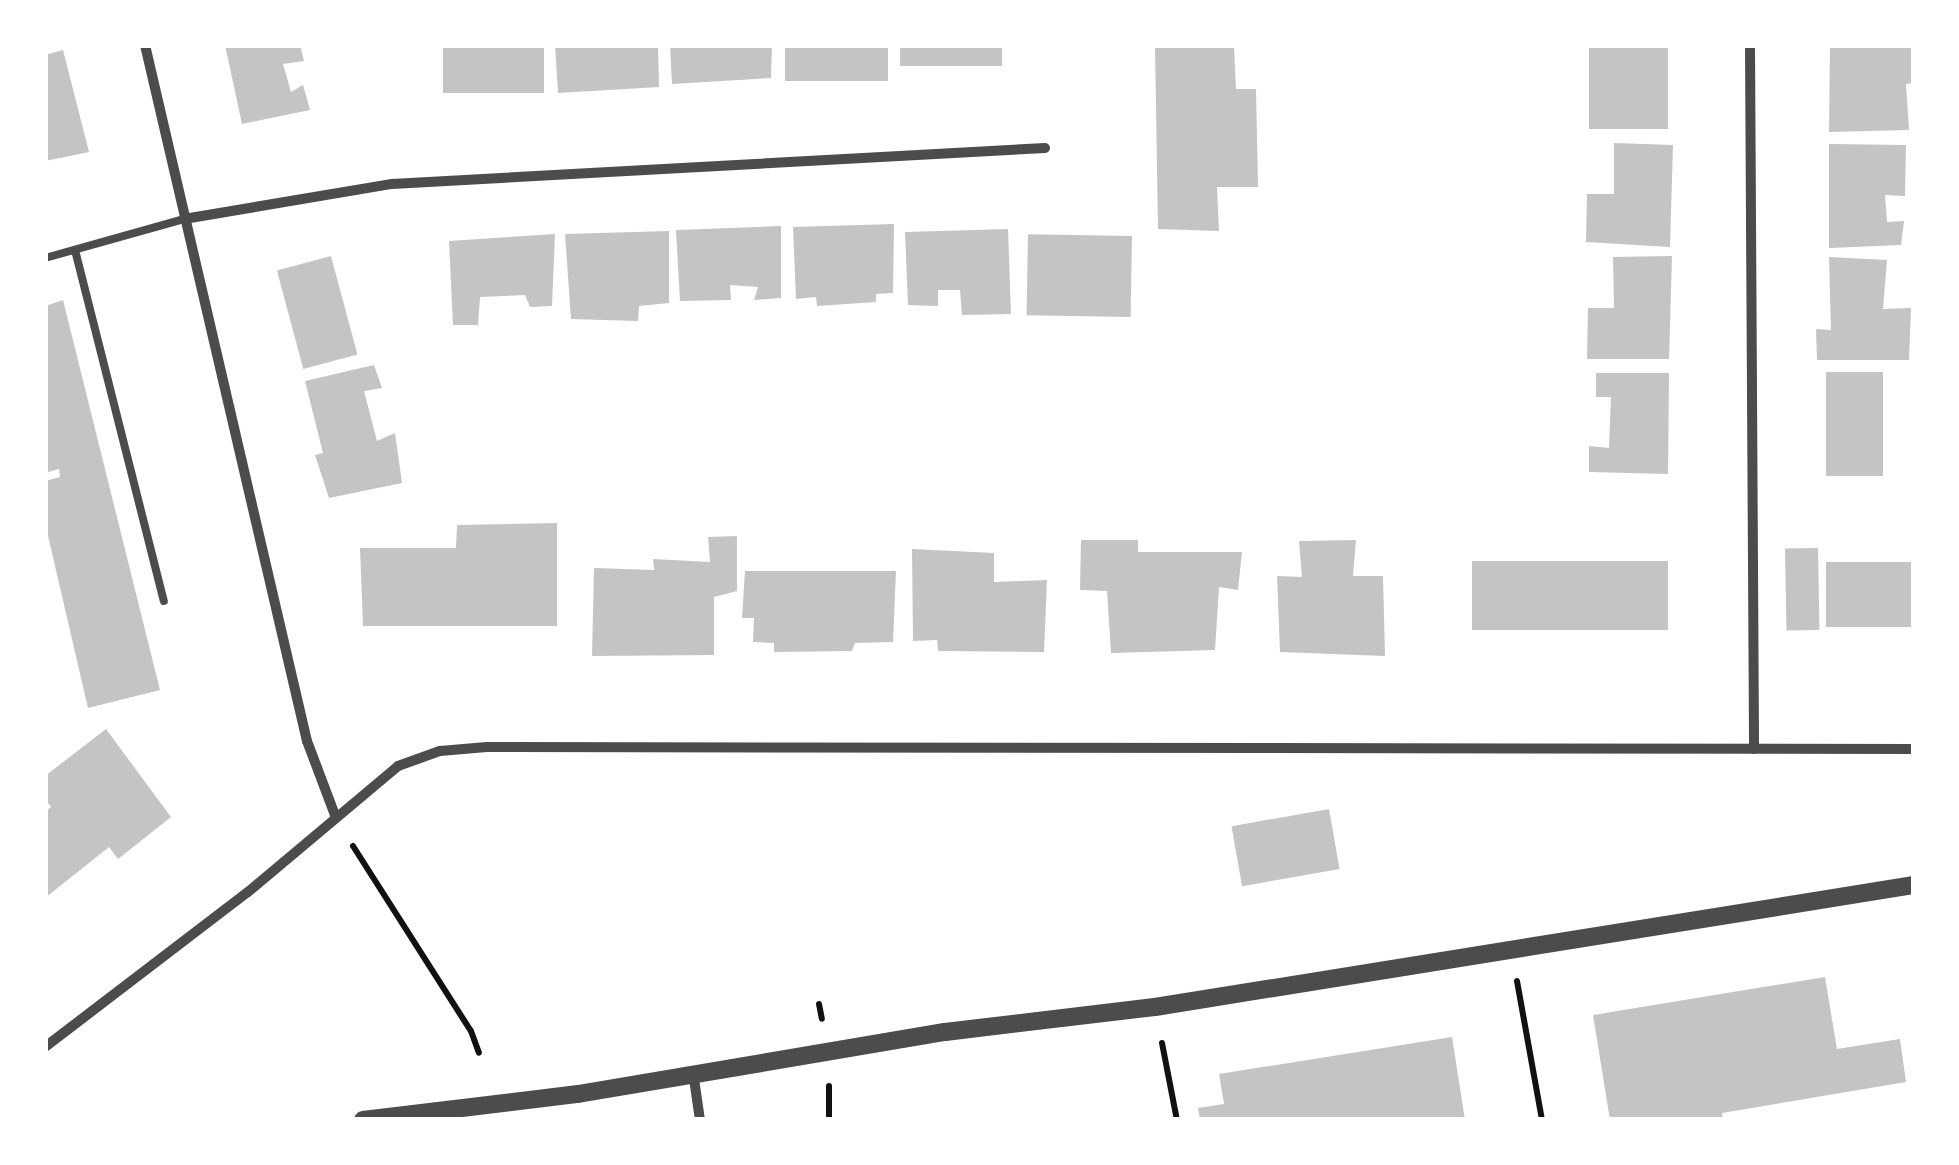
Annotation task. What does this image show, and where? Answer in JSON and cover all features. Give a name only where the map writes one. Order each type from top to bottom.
[{"type":"street","points":[[145,45],[307,741],[335,815]]},
{"type":"street","points":[[1750,45],[1754,749]]},
{"type":"street","points":[[184,219],[392,184],[1046,148]]},
{"type":"street","points":[[45,1047],[248,892],[335,815],[398,766],[440,751],[487,746],[1914,749]]},
{"type":"street","points":[[364,1120],[578,1094],[945,1032],[1155,1007],[1914,885]]},
{"type":"street","points":[[693,1072],[700,1120]]},
{"type":"lane","points":[[45,258],[184,219]]},
{"type":"lane","points":[[75,250],[164,601]]},
{"type":"path","points":[[335,815],[471,1031],[479,1053]]},
{"type":"path","points":[[1512,950],[1542,1120]]},
{"type":"path","points":[[1155,1007],[1177,1120]]},
{"type":"building","points":[[225,45],[300,45],[304,61],[283,64],[291,92],[303,85],[310,110],[242,124]]},
{"type":"building","points":[[443,45],[544,45],[544,93],[443,93]]},
{"type":"building","points":[[555,45],[658,45],[659,87],[558,93]]},
{"type":"building","points":[[670,45],[772,45],[771,78],[672,84]]},
{"type":"building","points":[[785,45],[888,45],[888,81],[785,81]]},
{"type":"building","points":[[900,45],[1002,45],[1002,66],[900,66]]},
{"type":"building","points":[[1589,45],[1668,45],[1668,129],[1589,129]]},
{"type":"building","points":[[1830,45],[1914,45],[1914,83],[1906,84],[1909,130],[1829,132]]},
{"type":"building","points":[[1155,47],[1234,47],[1236,89],[1256,89],[1258,187],[1217,187],[1219,231],[1158,229]]},
{"type":"building","points":[[63,50],[89,152],[45,161],[45,55]]},
{"type":"building","points":[[1614,143],[1673,145],[1670,247],[1586,242],[1587,194],[1614,194]]},
{"type":"building","points":[[1829,144],[1906,145],[1905,196],[1885,195],[1887,222],[1904,221],[1901,245],[1829,248]]},
{"type":"building","points":[[894,224],[893,293],[876,294],[876,302],[817,306],[816,297],[796,299],[793,227]]},
{"type":"building","points":[[781,226],[781,298],[754,300],[758,287],[730,285],[731,300],[680,301],[676,230]]},
{"type":"building","points":[[1008,229],[1011,314],[962,315],[960,290],[938,290],[938,306],[908,305],[905,232]]},
{"type":"building","points":[[669,231],[669,303],[639,306],[638,321],[571,319],[565,234]]},
{"type":"building","points":[[555,234],[552,306],[530,307],[525,295],[480,297],[478,325],[453,325],[449,241]]},
{"type":"building","points":[[1028,234],[1132,236],[1131,317],[1027,315]]},
{"type":"building","points":[[331,256],[357,355],[303,369],[277,270]]},
{"type":"building","points":[[1672,256],[1669,359],[1587,359],[1588,308],[1614,308],[1613,257]]},
{"type":"building","points":[[1829,257],[1887,260],[1883,309],[1911,308],[1909,360],[1817,360],[1816,329],[1831,330]]},
{"type":"building","points":[[63,300],[160,690],[88,708],[45,523],[45,481],[60,477],[59,469],[45,473],[45,306]]},
{"type":"building","points":[[374,365],[382,388],[364,391],[377,441],[395,433],[402,483],[329,498],[315,455],[323,453],[305,381]]},
{"type":"building","points":[[1826,372],[1883,372],[1883,476],[1826,476]]},
{"type":"building","points":[[1596,373],[1669,373],[1668,474],[1589,472],[1589,446],[1609,448],[1611,397],[1596,397]]},
{"type":"building","points":[[557,523],[557,626],[363,626],[360,548],[456,548],[457,525]]},
{"type":"building","points":[[737,536],[737,591],[714,597],[714,655],[592,656],[594,568],[654,570],[653,559],[710,562],[708,537]]},
{"type":"building","points":[[1081,540],[1138,540],[1138,552],[1242,552],[1238,590],[1219,587],[1215,650],[1111,653],[1107,591],[1080,590]]},
{"type":"building","points":[[1356,540],[1353,576],[1383,576],[1385,656],[1280,652],[1277,576],[1302,577],[1299,541]]},
{"type":"building","points":[[1818,548],[1819,630],[1786,631],[1785,549]]},
{"type":"building","points":[[912,549],[994,553],[994,582],[1047,580],[1044,652],[938,651],[937,640],[913,641]]},
{"type":"building","points":[[1472,561],[1668,561],[1668,630],[1472,630]]},
{"type":"building","points":[[1826,562],[1914,562],[1914,627],[1826,627]]},
{"type":"building","points":[[745,571],[896,571],[893,642],[855,643],[852,651],[774,652],[774,643],[753,642],[754,618],[742,618]]},
{"type":"building","points":[[106,729],[171,817],[118,859],[109,847],[45,898],[45,812],[51,807],[45,799],[45,776]]},
{"type":"building","points":[[1329,809],[1340,869],[1242,886],[1232,826]]},
{"type":"building","points":[[1825,977],[1837,1049],[1900,1039],[1906,1082],[1722,1113],[1723,1120],[1610,1120],[1593,1015]]},
{"type":"building","points":[[1452,1037],[1465,1120],[1200,1120],[1198,1108],[1224,1104],[1219,1074]]}]
